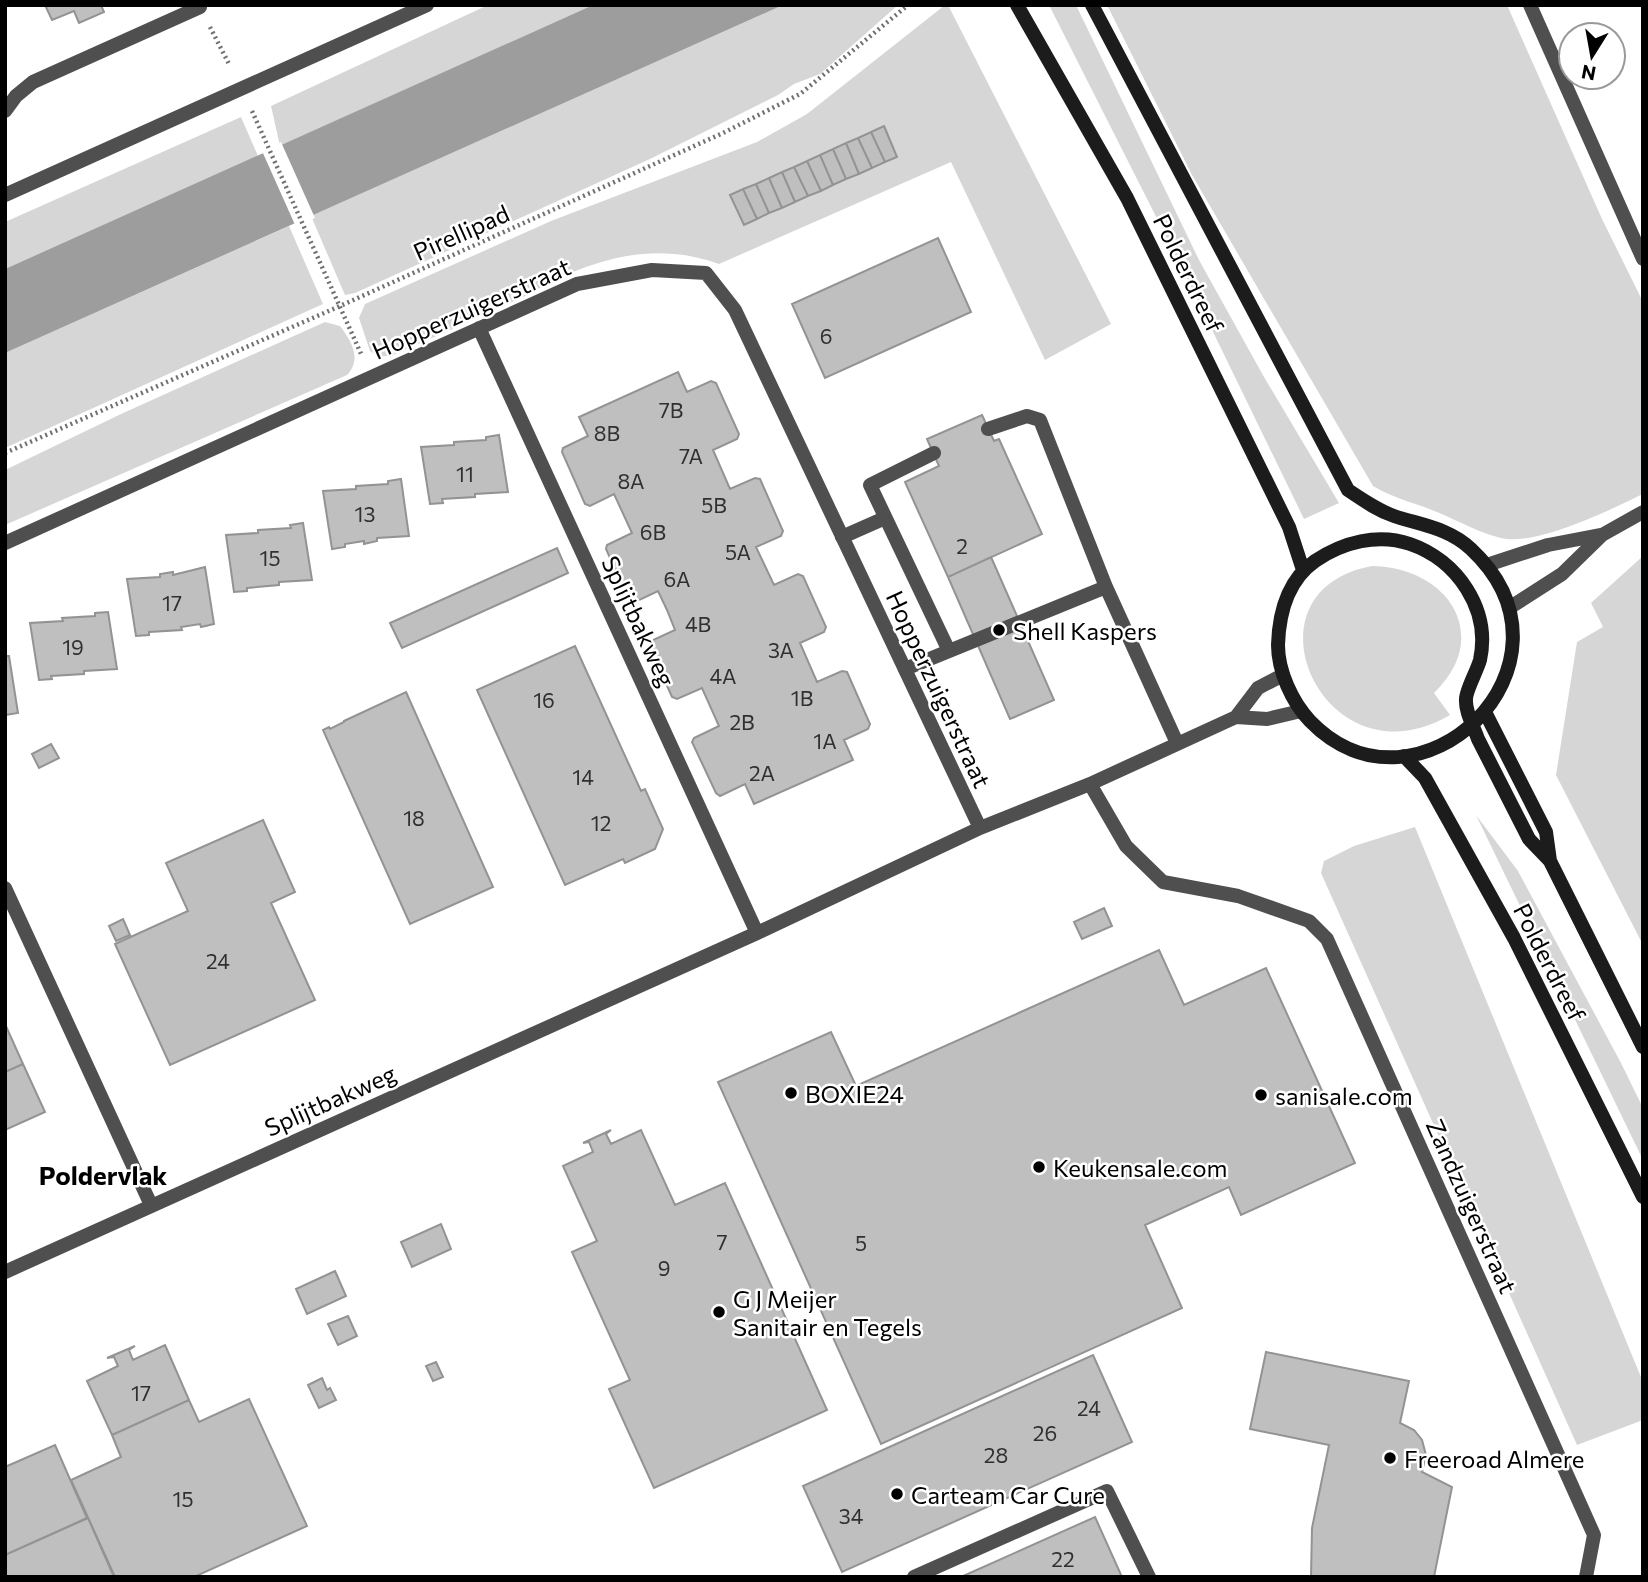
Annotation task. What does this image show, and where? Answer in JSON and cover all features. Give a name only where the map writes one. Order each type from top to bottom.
[{"type":"main road","name":"Polderdreef","points":[[1017,5],[1127,198],[1290,527],[1303,570]]},
{"type":"main road","name":"Polderdreef","points":[[1092,5],[1348,491],[1394,516],[1424,523],[1469,546],[1487,565],[1500,586],[1508,608],[1512,636],[1510,664],[1501,690],[1473,724],[1529,839],[1550,861],[1643,1047]]},
{"type":"main road","points":[[1382,539],[1404,542],[1424,549],[1443,561],[1458,576],[1470,593],[1482,635],[1478,667],[1465,697],[1473,724],[1462,734],[1435,749],[1404,756],[1381,756],[1358,751],[1337,742],[1301,711],[1283,676],[1278,648],[1280,620],[1288,594],[1303,570],[1340,547],[1382,539]]},
{"type":"main road","points":[[1458,576],[1487,565]]},
{"type":"main road","name":"Polderdreef","points":[[1485,712],[1546,832],[1550,861]]},
{"type":"main road","name":"Polderdreef","points":[[1404,756],[1425,778],[1514,938],[1643,1197]]},
{"type":"street","points":[[5,111],[16,96],[33,82],[200,5]]},
{"type":"street","points":[[5,195],[427,5]]},
{"type":"street","points":[[1530,5],[1643,259]]},
{"type":"street","name":"Hopperzuigerstraat","points":[[5,543],[577,284],[652,270],[706,273],[735,310],[980,828]]},
{"type":"street","name":"Splijtbakweg","points":[[479,328],[757,933]]},
{"type":"street","points":[[988,429],[1027,416],[1040,420],[1106,587],[1177,743]]},
{"type":"street","points":[[934,453],[870,485],[949,651]]},
{"type":"street","points":[[1508,608],[1562,574],[1602,535],[1643,512]]},
{"type":"street","points":[[842,537],[885,517]]},
{"type":"street","points":[[1487,565],[1548,545],[1602,535]]},
{"type":"street","points":[[905,669],[1106,587]]},
{"type":"street","name":"Splijtbakweg","points":[[1236,717],[1258,688],[1283,676]]},
{"type":"street","name":"Splijtbakweg","points":[[5,1272],[757,933],[980,828],[1090,784],[1236,717],[1267,719],[1301,711]]},
{"type":"street","name":"Zandzuigerstraat","points":[[1090,784],[1126,846],[1164,882],[1238,896],[1309,921],[1327,939],[1594,1535],[1586,1577]]},
{"type":"street","points":[[5,888],[151,1205]]},
{"type":"street","points":[[914,1577],[1107,1491],[1149,1577]]},
{"type":"path","name":"Pirellipad","points":[[5,453],[723,134],[800,94],[908,5]]},
{"type":"path","points":[[262,134],[371,377]]},
{"type":"shaded area","points":[[488,5],[593,5],[280,146],[271,106]]},
{"type":"shaded area","points":[[593,5],[783,5],[5,353],[5,269]]},
{"type":"shaded area","points":[[783,5],[898,5],[820,74],[794,84],[778,95],[650,159],[355,293],[345,295],[311,216]]},
{"type":"shaded area","points":[[948,5],[1111,324],[1045,360],[951,162],[719,264],[699,258],[661,253],[605,261],[561,277],[517,300],[393,355],[379,357],[370,351],[359,318],[365,304],[551,221],[757,142],[807,114]]},
{"type":"shaded area","points":[[1049,5],[1076,5],[1199,260],[1339,503],[1304,519],[1182,268]]},
{"type":"shaded area","points":[[1107,5],[1507,5],[1602,219],[1643,302],[1643,494],[1573,525],[1533,537],[1516,539],[1485,533],[1373,486],[1192,175]]},
{"type":"shaded area","points":[[241,117],[258,156],[5,269],[5,222]]},
{"type":"shaded area","points":[[289,226],[323,304],[5,448],[5,353]]},
{"type":"shaded area","points":[[325,322],[340,326],[354,350],[354,363],[347,375],[5,525],[5,470],[121,414]]},
{"type":"shaded area","points":[[1643,556],[1643,945],[1556,775],[1577,642],[1603,627],[1591,603]]},
{"type":"shaded area","points":[[1372,566],[1399,569],[1422,578],[1440,591],[1454,608],[1461,628],[1460,649],[1452,671],[1434,693],[1450,715],[1405,731],[1365,726],[1334,707],[1312,678],[1303,644],[1309,610],[1331,583]]},
{"type":"shaded area","points":[[1476,815],[1518,871],[1643,1108],[1643,1160]]},
{"type":"shaded area","points":[[1415,827],[1643,1382],[1643,1420],[1577,1445],[1321,873],[1324,861],[1354,846]]},
{"type":"pier","points":[[281,142],[315,218],[296,227],[262,151]]},
{"type":"building","points":[[45,5],[101,5],[104,12],[79,23],[74,11],[52,20]]},
{"type":"building","points":[[884,126],[897,157],[885,162],[871,132]]},
{"type":"building","points":[[871,132],[885,162],[872,168],[858,138]]},
{"type":"building","points":[[858,138],[872,168],[859,174],[846,143]]},
{"type":"building","points":[[846,143],[859,174],[846,179],[833,149]]},
{"type":"building","points":[[833,149],[846,179],[833,185],[820,155]]},
{"type":"building","points":[[820,155],[833,185],[821,191],[807,161]]},
{"type":"building","points":[[807,161],[821,191],[808,196],[794,167]]},
{"type":"building","points":[[794,167],[808,196],[795,202],[782,172]]},
{"type":"building","points":[[782,172],[795,202],[782,208],[769,178]]},
{"type":"building","points":[[769,178],[782,208],[769,213],[756,184]]},
{"type":"building","points":[[756,184],[769,213],[757,219],[743,189]]},
{"type":"building","points":[[743,189],[757,219],[744,225],[730,195]]},
{"type":"building","points":[[938,238],[971,312],[825,378],[792,304]]},
{"type":"building","points":[[678,372],[687,392],[711,381],[716,383],[739,434],[737,439],[713,450],[730,489],[755,478],[760,479],[783,531],[781,536],[756,547],[774,585],[798,574],[803,576],[826,627],[824,632],[800,643],[817,682],[842,671],[847,672],[870,724],[868,729],[844,740],[853,760],[754,804],[745,784],[720,796],[716,793],[692,742],[694,738],[719,726],[702,688],[677,699],[672,697],[649,645],[651,641],[675,630],[667,610],[658,591],[633,603],[629,601],[606,549],[607,545],[632,533],[614,494],[590,506],[585,504],[562,452],[563,448],[588,436],[579,417]]},
{"type":"building","points":[[982,415],[994,441],[999,439],[1042,534],[948,577],[905,482],[939,466],[927,439]]},
{"type":"building","points":[[499,435],[508,492],[442,499],[443,503],[430,504],[421,447],[454,445],[454,442],[486,440],[486,437]]},
{"type":"building","points":[[401,479],[409,536],[377,538],[377,541],[345,544],[345,547],[332,549],[323,491],[356,489],[356,486],[388,484],[388,481]]},
{"type":"building","points":[[303,523],[312,580],[279,582],[279,585],[234,592],[226,535],[291,528],[290,525]]},
{"type":"building","points":[[557,548],[568,573],[402,648],[390,623]]},
{"type":"building","points":[[991,557],[1054,700],[1010,719],[948,577]]},
{"type":"building","points":[[205,567],[214,624],[201,627],[200,624],[181,627],[182,630],[149,632],[149,635],[136,636],[127,579],[160,577],[160,574],[173,572],[173,575]]},
{"type":"building","points":[[108,612],[117,669],[84,671],[84,674],[51,676],[52,679],[39,680],[30,623],[63,621],[62,618],[95,616],[95,613]]},
{"type":"building","points":[[575,646],[641,791],[645,789],[663,829],[655,849],[625,863],[623,859],[565,885],[477,690]]},
{"type":"building","points":[[5,656],[9,656],[18,713],[5,715]]},
{"type":"building","points":[[406,692],[493,887],[410,924],[323,730]]},
{"type":"building","points":[[51,744],[59,758],[39,768],[32,754]]},
{"type":"building","points":[[263,820],[295,892],[271,903],[315,1000],[170,1065],[115,944],[188,911],[166,863]]},
{"type":"building","points":[[1104,908],[1112,926],[1082,939],[1074,922]]},
{"type":"building","points":[[123,919],[130,935],[116,941],[109,926]]},
{"type":"building","points":[[1159,950],[1184,1005],[1266,968],[1355,1163],[1241,1215],[1229,1187],[1145,1225],[1182,1308],[881,1444],[718,1082],[831,1032],[856,1086]]},
{"type":"building","points":[[5,1024],[23,1064],[5,1072]]},
{"type":"building","points":[[23,1064],[45,1112],[5,1130],[5,1072]]},
{"type":"building","points":[[611,1130],[606,1134],[611,1144],[641,1130],[675,1205],[725,1183],[827,1410],[654,1488],[609,1389],[630,1380],[572,1252],[597,1241],[563,1166],[593,1152],[589,1142],[583,1143]]},
{"type":"building","points":[[441,1224],[451,1249],[412,1267],[401,1242]]},
{"type":"building","points":[[335,1271],[346,1296],[307,1314],[296,1289]]},
{"type":"building","points":[[348,1316],[357,1336],[338,1345],[328,1324]]},
{"type":"building","points":[[165,1345],[189,1400],[112,1435],[87,1381],[118,1366],[114,1357],[107,1358],[135,1346],[129,1350],[133,1360]]},
{"type":"building","points":[[1266,1352],[1409,1381],[1400,1423],[1414,1430],[1422,1440],[1426,1455],[1422,1472],[1452,1487],[1434,1577],[1311,1577],[1312,1528],[1329,1445],[1250,1429]]},
{"type":"building","points":[[1093,1355],[1132,1442],[842,1572],[803,1486]]},
{"type":"building","points":[[436,1362],[443,1377],[433,1381],[426,1366]]},
{"type":"building","points":[[322,1378],[327,1390],[330,1388],[336,1400],[319,1408],[308,1385]]},
{"type":"building","points":[[249,1399],[307,1526],[194,1577],[115,1577],[71,1480],[121,1457],[112,1435],[189,1400],[199,1422]]},
{"type":"building","points":[[55,1445],[87,1518],[5,1555],[5,1467]]},
{"type":"building","points":[[1095,1517],[1122,1577],[961,1577]]},
{"type":"building","points":[[88,1518],[114,1577],[5,1577],[5,1555]]},
{"type":"place","name":"Shell Kaspers","points":[[999,630]]},
{"type":"place","name":"BOXIE24","points":[[791,1093]]},
{"type":"place","name":"sanisale.com","points":[[1261,1095]]},
{"type":"place","name":"Keukensale.com","points":[[1039,1167]]},
{"type":"place","name":"G J Meijer Sanitair en Tegels","points":[[719,1312]]},
{"type":"place","name":"Freeroad Almere","points":[[1390,1458]]},
{"type":"place","name":"Carteam Car Cure","points":[[897,1494]]},
{"type":"district","name":"Poldervlak","points":[[103,1174]]}]
